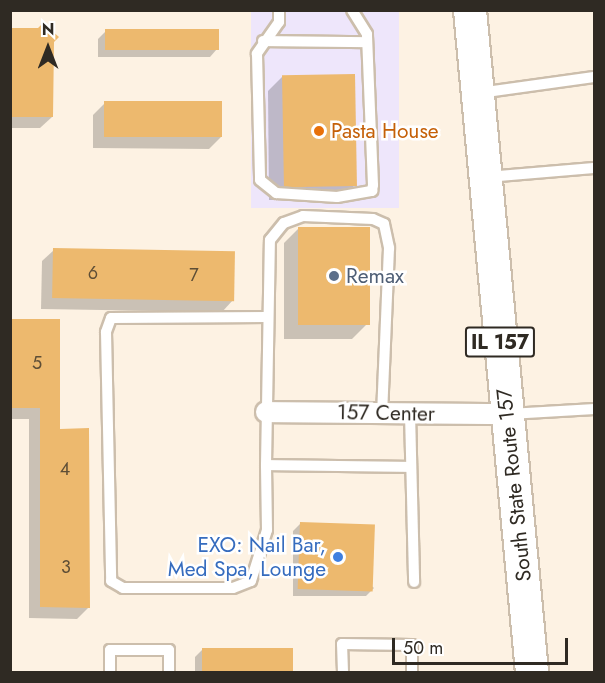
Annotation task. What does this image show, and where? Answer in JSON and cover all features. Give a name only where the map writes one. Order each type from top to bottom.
[{"type":"main road","name":"South State Route 157","points":[[470,10],[532,672]]},
{"type":"street","name":"157 Center","points":[[266,412],[507,414]]},
{"type":"lane","points":[[279,10],[279,22],[263,41],[257,54],[260,180],[276,193],[338,197],[372,191],[367,42],[352,10]]},
{"type":"lane","points":[[263,41],[367,42]]},
{"type":"lane","points":[[478,93],[594,77]]},
{"type":"lane","points":[[485,177],[594,168]]},
{"type":"lane","points":[[268,317],[111,318],[106,332],[111,581],[123,588],[233,588],[251,580],[267,530],[266,412],[270,240],[284,224],[303,216],[373,219],[384,224],[389,248],[382,413]]},
{"type":"lane","points":[[507,414],[594,409]]},
{"type":"lane","points":[[410,414],[414,582]]},
{"type":"lane","points":[[266,465],[411,467]]},
{"type":"lane","points":[[342,672],[342,645],[412,645],[412,672]]},
{"type":"lane","points":[[110,672],[110,650],[169,650],[169,672]]},
{"type":"shaded area","points":[[251,11],[399,11],[399,208],[251,208]]},
{"type":"building","points":[[43,23],[59,37],[54,42],[53,117],[10,117],[10,28],[38,28]]},
{"type":"building","points":[[105,29],[219,29],[219,50],[105,50]]},
{"type":"building","name":"Pasta House","points":[[355,74],[357,186],[284,187],[282,75]]},
{"type":"building","points":[[104,101],[222,101],[222,137],[104,137]]},
{"type":"building","name":"Remax","points":[[298,227],[370,227],[370,325],[298,325]]},
{"type":"building","points":[[53,248],[235,251],[234,301],[52,298]]},
{"type":"building","points":[[10,319],[60,319],[60,429],[89,428],[90,608],[40,607],[40,408],[10,408]]},
{"type":"building","name":"EXO: Nail Bar, Med Spa, Lounge","points":[[300,522],[375,525],[373,592],[298,589]]},
{"type":"building","points":[[202,648],[293,648],[293,672],[202,672]]},
{"type":"place","name":"Pasta House","points":[[319,131]]},
{"type":"place","name":"Remax","points":[[334,276]]},
{"type":"place","name":"EXO: Nail Bar, Med Spa, Lounge","points":[[338,557]]}]
